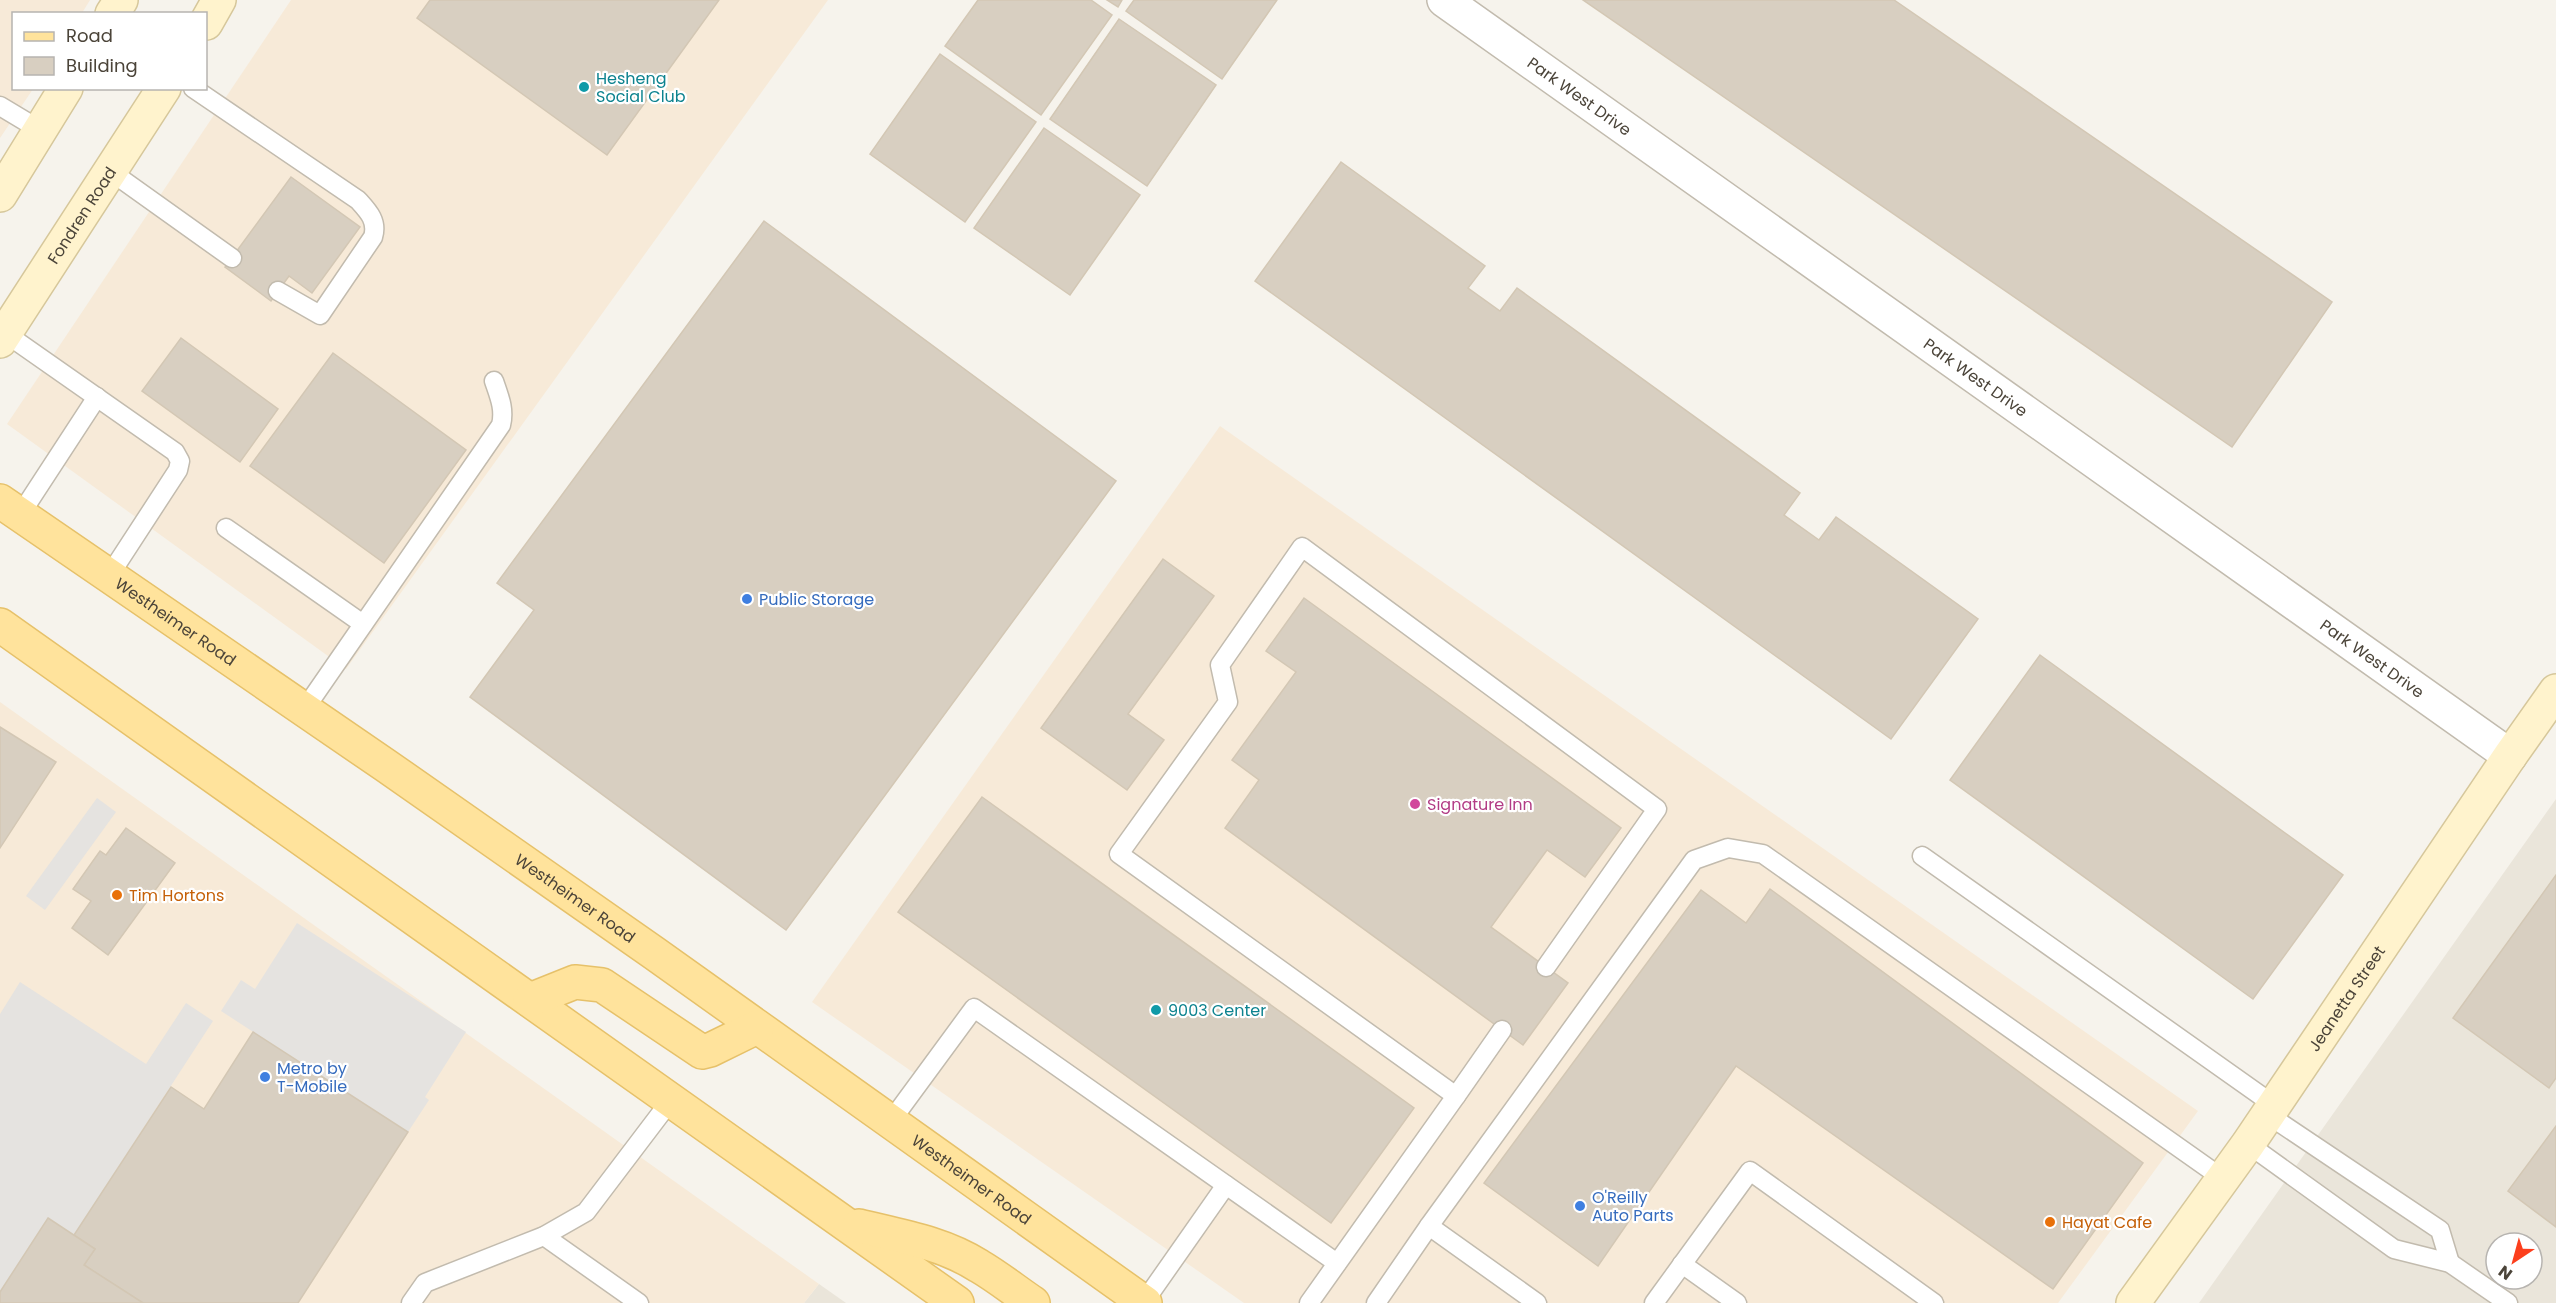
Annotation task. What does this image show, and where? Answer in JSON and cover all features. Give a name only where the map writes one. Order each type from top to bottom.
[{"type":"main road","name":"Westheimer Road","points":[[10,508],[304,710],[757,1027],[1144,1303]]},
{"type":"main road","points":[[0,625],[957,1303]]},
{"type":"main road","points":[[531,1000],[575,982],[602,985],[702,1052],[757,1027]]},
{"type":"main road","points":[[843,1222],[924,1241],[954,1253],[978,1265],[1033,1303]]},
{"type":"street","points":[[207,20],[219,0]]},
{"type":"street","name":"Park West Drive","points":[[1444,0],[2510,756]]},
{"type":"street","points":[[0,195],[65,90]]},
{"type":"street","name":"Fondren Road","points":[[2,337],[163,90]]},
{"type":"street","name":"Jeanetta Street","points":[[2133,1303],[2248,1144],[2556,691]]},
{"type":"lane","points":[[196,90],[358,200],[372,217],[375,231],[373,237],[320,315],[278,291]]},
{"type":"lane","points":[[0,106],[40,130]]},
{"type":"lane","points":[[110,171],[232,258]]},
{"type":"lane","points":[[2,337],[175,452],[180,461],[178,470],[109,576]]},
{"type":"lane","points":[[304,710],[501,425],[502,404],[494,381]]},
{"type":"lane","points":[[10,508],[97,398]]},
{"type":"lane","points":[[225,528],[363,624]]},
{"type":"lane","points":[[1456,1096],[1119,854],[1228,702],[1220,665],[1302,547],[1657,809],[1546,967]]},
{"type":"lane","points":[[1376,1303],[1429,1226],[1694,861],[1728,848],[1763,854],[2222,1178]]},
{"type":"lane","points":[[1922,856],[2270,1110],[2440,1230],[2450,1263]]},
{"type":"lane","points":[[891,1121],[974,1008],[1337,1263]]},
{"type":"lane","points":[[1309,1303],[1502,1030]]},
{"type":"lane","points":[[411,1303],[425,1283],[544,1236],[586,1212],[671,1100]]},
{"type":"lane","points":[[2248,1144],[2394,1249],[2450,1263],[2508,1303]]},
{"type":"lane","points":[[1654,1303],[1750,1171],[1934,1303]]},
{"type":"lane","points":[[1144,1303],[1226,1185]]},
{"type":"lane","points":[[1429,1226],[1537,1303]]},
{"type":"lane","points":[[544,1236],[639,1303]]},
{"type":"lane","points":[[1682,1264],[1737,1303]]},
{"type":"shaded area","points":[[0,0],[90,0],[83,12],[12,12],[12,90],[32,90],[0,138]]},
{"type":"shaded area","points":[[291,0],[828,0],[346,669],[7,424]]},
{"type":"shaded area","points":[[1220,426],[2198,1111],[2058,1303],[1244,1303],[812,1002]]},
{"type":"shaded area","points":[[0,702],[819,1284],[804,1303],[0,1303]]},
{"type":"shaded area","points":[[97,798],[116,812],[45,910],[26,896]]},
{"type":"shaded area","points":[[2556,799],[2556,1303],[2199,1303]]},
{"type":"shaded area","points":[[297,923],[466,1032],[425,1097],[429,1100],[408,1132],[221,1011],[241,980],[255,989]]},
{"type":"shaded area","points":[[20,982],[146,1064],[186,1003],[213,1021],[74,1235],[48,1219],[0,1292],[0,1014]]},
{"type":"shaded area","points":[[819,1284],[846,1303],[804,1303]]},
{"type":"building","name":"Hesheng Social Club","points":[[430,0],[719,0],[607,155],[417,18]]},
{"type":"building","points":[[978,0],[1091,0],[1112,15],[1041,115],[945,46]]},
{"type":"building","points":[[1107,0],[1122,0],[1118,7]]},
{"type":"building","points":[[1134,0],[1277,0],[1222,79],[1126,11]]},
{"type":"building","points":[[1583,0],[1894,0],[2332,302],[2232,447]]},
{"type":"building","points":[[1119,19],[1216,85],[1147,186],[1050,119]]},
{"type":"building","points":[[940,54],[1036,122],[965,222],[870,154]]},
{"type":"building","points":[[1044,128],[1140,195],[1070,295],[974,228]]},
{"type":"building","points":[[1341,162],[1485,266],[1468,288],[1500,311],[1517,288],[1800,493],[1784,515],[1819,540],[1836,517],[1978,619],[1891,739],[1255,281]]},
{"type":"building","points":[[291,177],[360,227],[312,293],[289,276],[271,301],[225,267]]},
{"type":"building","points":[[764,221],[1116,481],[786,930],[470,697],[534,610],[497,583]]},
{"type":"building","points":[[181,338],[278,409],[240,462],[142,391]]},
{"type":"building","points":[[333,353],[466,450],[384,563],[250,466]]},
{"type":"building","points":[[1163,559],[1214,596],[1128,714],[1164,740],[1127,790],[1041,728]]},
{"type":"building","name":"Signature Inn","points":[[1304,598],[1621,828],[1585,877],[1547,850],[1491,927],[1568,983],[1523,1045],[1225,828],[1259,780],[1232,760],[1296,672],[1266,651]]},
{"type":"building","points":[[2040,655],[2343,875],[2253,999],[1950,780]]},
{"type":"building","points":[[0,727],[56,762],[0,848]]},
{"type":"building","name":"9003 Center","points":[[982,797],[1414,1108],[1331,1223],[898,912]]},
{"type":"building","name":"Tim Hortons","points":[[126,828],[175,863],[108,955],[72,928],[91,901],[73,889],[100,851],[106,855]]},
{"type":"building","points":[[2556,875],[2556,1078],[2549,1088],[2453,1018]]},
{"type":"building","points":[[1770,889],[2143,1163],[2053,1289],[1736,1066],[1598,1266],[1484,1183],[1701,890],[1746,923]]},
{"type":"building","points":[[253,1032],[408,1132],[298,1303],[143,1303],[84,1265],[95,1249],[74,1235],[171,1087],[204,1109]]},
{"type":"building","points":[[2556,1126],[2556,1227],[2508,1191]]},
{"type":"building","points":[[48,1218],[95,1249],[84,1265],[143,1303],[0,1303],[0,1292]]},
{"type":"place","name":"Hesheng Social Club","points":[[584,87]]},
{"type":"place","name":"Public Storage","points":[[747,599]]},
{"type":"place","name":"Signature Inn","points":[[1415,804]]},
{"type":"place","name":"Tim Hortons","points":[[117,895]]},
{"type":"place","name":"9003 Center","points":[[1156,1010]]},
{"type":"place","name":"Metro by T-Mobile","points":[[265,1077]]},
{"type":"place","name":"O'Reilly Auto Parts","points":[[1580,1206]]},
{"type":"place","name":"Hayat Cafe","points":[[2050,1222]]}]
